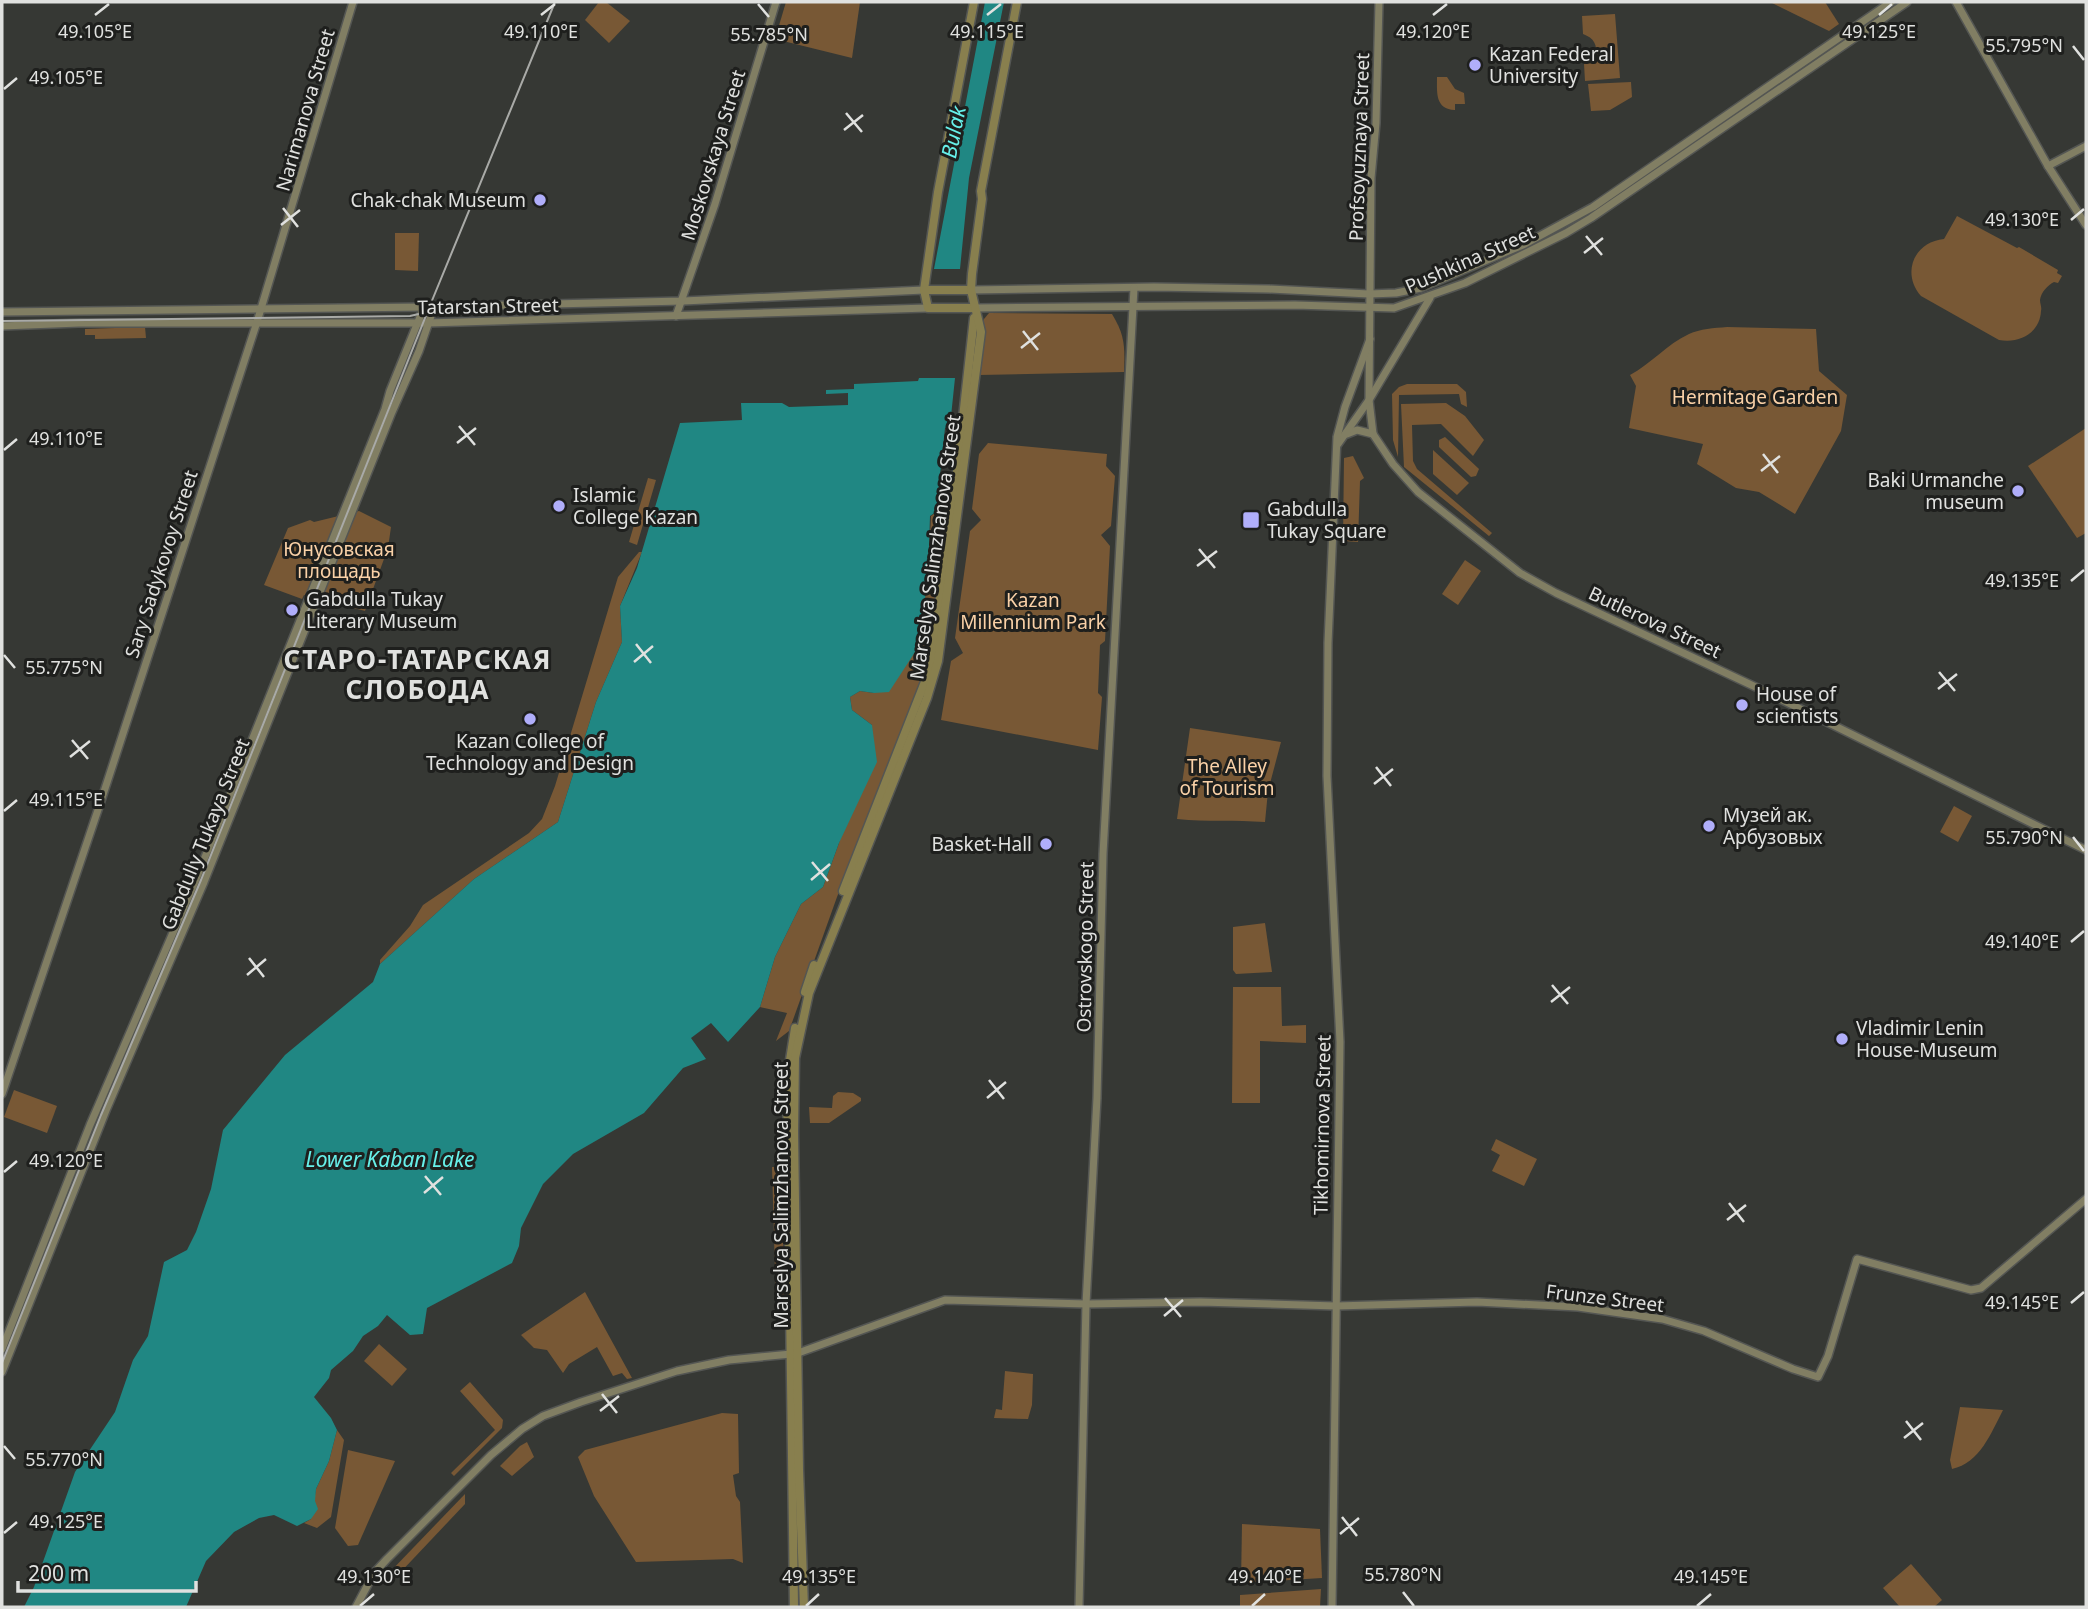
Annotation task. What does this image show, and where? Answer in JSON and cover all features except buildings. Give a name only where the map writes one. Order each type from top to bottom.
[{"type":"main road","name":"Narimanova Street","points":[[257,322],[288,227],[354,2]]},
{"type":"main road","name":"Moskovskaya Street","points":[[676,316],[683,301],[776,2]]},
{"type":"main road","points":[[928,308],[924,290],[938,192],[974,2]]},
{"type":"main road","name":"Marselya Salimzhanova Street","points":[[804,1607],[794,1353],[794,1079],[798,1039],[817,970],[933,681],[981,332],[971,290],[981,191],[1017,2]]},
{"type":"main road","name":"Profsoyuznaya Street","points":[[1370,294],[1371,178],[1376,122],[1379,2]]},
{"type":"main road","name":"Pushkina Street","points":[[971,290],[1269,289],[1370,294],[1421,288],[1570,221],[1891,2]]},
{"type":"main road","name":"Pushkina Street","points":[[974,308],[1295,305],[1369,309],[1394,308],[1431,297],[1566,233],[1591,218],[1907,2]]},
{"type":"main road","points":[[1956,2],[2048,166],[2086,225]]},
{"type":"main road","points":[[2048,166],[2086,146]]},
{"type":"main road","name":"Ostrovskogo Street","points":[[1079,1607],[1086,1304],[1097,1098],[1108,744],[1134,288]]},
{"type":"main road","name":"Tatarstan Street","points":[[2,312],[434,307],[971,290]]},
{"type":"main road","name":"Butlerova Street","points":[[1370,294],[1369,400],[1373,433],[1399,471],[1418,492],[1520,573],[2086,850]]},
{"type":"main road","points":[[1336,446],[1369,400],[1431,297]]},
{"type":"main road","name":"Gabdully Tukaya Street","points":[[2,1349],[90,1125],[199,872],[424,307]]},
{"type":"main road","name":"Gabdully Tukaya Street","points":[[2,1372],[107,1108],[204,882],[406,383],[434,307]]},
{"type":"main road","name":"Tatarstan Street","points":[[2,326],[79,323],[428,323],[974,308]]},
{"type":"main road","name":"Sary Sadykovoy Street","points":[[2,1094],[101,801],[257,322]]},
{"type":"main road","name":"Tikhomirnova Street","points":[[1332,1607],[1340,1042],[1327,776],[1328,643],[1336,446],[1345,407],[1370,339]]},
{"type":"main road","points":[[1341,439],[1353,430],[1373,433]]},
{"type":"main road","name":"Frunze Street","points":[[356,1607],[374,1573],[491,1455],[522,1429],[543,1416],[677,1371],[729,1360],[794,1353],[945,1300],[1336,1306],[1477,1302],[1578,1307],[1629,1313],[1704,1331],[1818,1377],[1832,1342],[1857,1259],[1972,1290],[1981,1288],[2086,1199]]},
{"type":"main road","points":[[794,1353],[794,1607]]},
{"type":"green space","points":[[599,2],[606,2],[630,21],[609,43],[585,20]]},
{"type":"green space","points":[[786,2],[860,2],[852,58],[775,39]]},
{"type":"green space","points":[[1770,2],[1825,2],[1839,24],[1829,31]]},
{"type":"green space","points":[[1615,14],[1620,78],[1585,81],[1584,64],[1595,56],[1596,48],[1592,40],[1583,34],[1582,16]]},
{"type":"green space","points":[[1437,77],[1447,77],[1455,89],[1464,93],[1465,104],[1455,104],[1455,110],[1444,107],[1438,99]]},
{"type":"green space","points":[[1631,82],[1632,97],[1610,110],[1591,111],[1588,84]]},
{"type":"green space","points":[[1957,216],[2019,247],[2058,270],[2057,273],[2062,276],[2058,283],[2052,283],[2043,292],[2040,319],[2033,331],[2027,335],[2014,340],[1999,340],[1921,296],[1915,287],[1912,269],[1918,252],[1934,241],[1944,239]]},
{"type":"green space","points":[[395,233],[419,233],[418,271],[395,270]]},
{"type":"green space","points":[[989,313],[1112,314],[1120,328],[1123,342],[1124,372],[979,375],[984,319]]},
{"type":"green space","points":[[145,327],[146,338],[95,339],[95,335],[85,335],[85,329]]},
{"type":"green space","name":"Hermitage Garden","points":[[1727,327],[1816,329],[1819,371],[1847,395],[1841,431],[1795,514],[1759,492],[1736,488],[1697,464],[1703,444],[1629,428],[1636,386],[1630,375],[1689,334]]},
{"type":"green space","points":[[1407,384],[1457,384],[1466,392],[1467,407],[1461,404],[1459,394],[1399,395],[1398,457],[1393,440],[1392,394]]},
{"type":"green space","points":[[1446,403],[1465,416],[1484,440],[1473,456],[1441,424],[1412,425],[1413,461],[1417,469],[1492,533],[1489,536],[1404,467],[1401,404]]},
{"type":"green space","points":[[2086,428],[2086,533],[2077,538],[2028,466]]},
{"type":"green space","points":[[1445,437],[1479,469],[1476,476],[1471,477],[1439,447],[1439,440]]},
{"type":"green space","name":"Kazan Millennium Park","points":[[988,443],[1107,454],[1106,466],[1115,476],[1111,526],[1101,535],[1110,546],[1105,641],[1100,645],[1098,693],[1102,697],[1098,750],[941,720],[951,661],[963,653],[955,638],[970,531],[981,520],[972,509],[979,454]]},
{"type":"green space","points":[[1433,450],[1469,483],[1457,495],[1433,474]]},
{"type":"green space","points":[[1353,456],[1364,478],[1360,481],[1358,542],[1343,541],[1344,458]]},
{"type":"green space","points":[[648,478],[656,480],[637,545],[629,542]]},
{"type":"green space","name":"Юнусовская площадь","points":[[359,511],[391,527],[388,548],[365,611],[304,595],[302,599],[264,585],[288,528],[310,520],[314,522]]},
{"type":"green space","points":[[936,512],[949,513],[926,670],[837,897],[789,1031],[776,1041],[787,1013],[760,1007],[775,957],[801,904],[823,887],[839,843],[872,725],[852,710],[850,697],[860,691],[874,693],[917,649],[928,579],[931,516]]},
{"type":"green space","points":[[639,552],[642,552],[620,606],[622,642],[596,702],[558,822],[474,879],[380,964],[380,960],[410,926],[423,905],[529,833],[542,819],[555,786],[618,577]]},
{"type":"green space","points":[[1465,560],[1481,571],[1458,605],[1442,594]]},
{"type":"green space","name":"The Alley of Tourism","points":[[1190,728],[1281,742],[1268,791],[1265,822],[1177,819]]},
{"type":"green space","points":[[1954,806],[1972,816],[1958,842],[1940,832]]},
{"type":"green space","points":[[1265,923],[1272,972],[1236,974],[1233,970],[1233,927]]},
{"type":"green space","points":[[1233,987],[1281,987],[1282,1026],[1306,1025],[1306,1043],[1260,1041],[1260,1103],[1232,1103]]},
{"type":"green space","points":[[14,1090],[57,1106],[47,1133],[4,1117]]},
{"type":"green space","points":[[838,1092],[853,1093],[861,1098],[861,1101],[829,1123],[810,1123],[809,1107],[832,1108],[833,1096]]},
{"type":"green space","points":[[1496,1139],[1537,1159],[1524,1186],[1492,1171],[1500,1155],[1491,1150]]},
{"type":"green space","points":[[772,1167],[781,1170],[785,1301],[776,1305]]},
{"type":"green space","points":[[585,1292],[632,1378],[627,1379],[622,1373],[613,1376],[597,1347],[569,1364],[563,1373],[547,1350],[534,1348],[521,1335]]},
{"type":"green space","points":[[379,1344],[407,1369],[392,1386],[364,1361]]},
{"type":"green space","points":[[1005,1371],[1033,1374],[1032,1405],[1028,1419],[994,1418],[996,1409],[1002,1410]]},
{"type":"green space","points":[[470,1382],[503,1420],[502,1428],[454,1476],[451,1473],[495,1430],[460,1391]]},
{"type":"green space","points":[[1960,1407],[2003,1410],[1977,1454],[1962,1466],[1952,1469],[1950,1460]]},
{"type":"green space","points":[[722,1413],[738,1414],[739,1473],[733,1475],[736,1496],[740,1502],[743,1563],[733,1559],[636,1562],[594,1496],[578,1457],[585,1450]]},
{"type":"green space","points":[[337,1430],[344,1440],[331,1517],[317,1528],[304,1523],[311,1519],[316,1489],[329,1461]]},
{"type":"green space","points":[[527,1442],[534,1457],[512,1476],[500,1466]]},
{"type":"green space","points":[[348,1450],[395,1461],[358,1545],[348,1546],[335,1528]]},
{"type":"green space","points":[[465,1494],[465,1504],[396,1577],[388,1574]]},
{"type":"green space","points":[[1242,1524],[1320,1529],[1322,1578],[1241,1583]]},
{"type":"green space","points":[[1911,1564],[1942,1600],[1934,1607],[1900,1607],[1883,1588]]},
{"type":"green space","points":[[1321,1589],[1320,1607],[1240,1607],[1240,1595]]},
{"type":"water","name":"Bulak","points":[[985,2],[1004,2],[969,178],[960,269],[934,269]]},
{"type":"water","name":"Lower Kaban Lake","points":[[919,378],[955,378],[950,426],[945,428],[936,512],[930,516],[928,579],[917,649],[889,692],[860,691],[850,697],[852,710],[872,725],[877,762],[839,843],[823,887],[801,904],[775,957],[760,1007],[728,1042],[711,1023],[691,1038],[706,1059],[683,1068],[644,1113],[573,1154],[543,1184],[521,1228],[519,1246],[512,1263],[427,1308],[423,1334],[410,1335],[387,1315],[331,1370],[329,1378],[314,1397],[337,1430],[329,1461],[316,1489],[315,1501],[318,1509],[311,1519],[297,1526],[274,1515],[259,1518],[234,1532],[206,1561],[186,1607],[24,1607],[34,1587],[75,1472],[115,1412],[133,1360],[148,1336],[164,1262],[187,1250],[196,1232],[211,1189],[223,1130],[285,1055],[373,982],[380,964],[474,879],[558,822],[596,702],[622,642],[620,606],[637,568],[680,423],[742,420],[741,403],[782,403],[789,407],[848,405],[848,393],[826,394],[826,390],[854,389],[854,384],[918,381]]},
{"type":"tram line","points":[[2,1363],[101,1115],[201,880],[431,303],[555,2]]},
{"type":"tram line","points":[[2,321],[410,316],[423,313],[431,303]]},
{"type":"place","name":"Kazan Federal University","points":[[1475,65]]},
{"type":"place","name":"Chak-chak Museum","points":[[540,200]]},
{"type":"place","name":"Baki Urmanche museum","points":[[2018,491]]},
{"type":"place","name":"Islamic College Kazan","points":[[559,506]]},
{"type":"place","name":"Gabdulla Tukay Square","points":[[1251,520]]},
{"type":"place","name":"Gabdulla Tukay Literary Museum","points":[[292,610]]},
{"type":"place","name":"House of scientists","points":[[1742,705]]},
{"type":"place","name":"Kazan College of Technology and Design","points":[[530,719]]},
{"type":"place","name":"Музей ак. Арбузовых","points":[[1709,826]]},
{"type":"place","name":"Basket-Hall","points":[[1046,844]]},
{"type":"place","name":"Vladimir Lenin House-Museum","points":[[1842,1039]]},
{"type":"district","name":"СТАРО-ТАТАРСКАЯ СЛОБОДА","points":[[418,674]]}]
